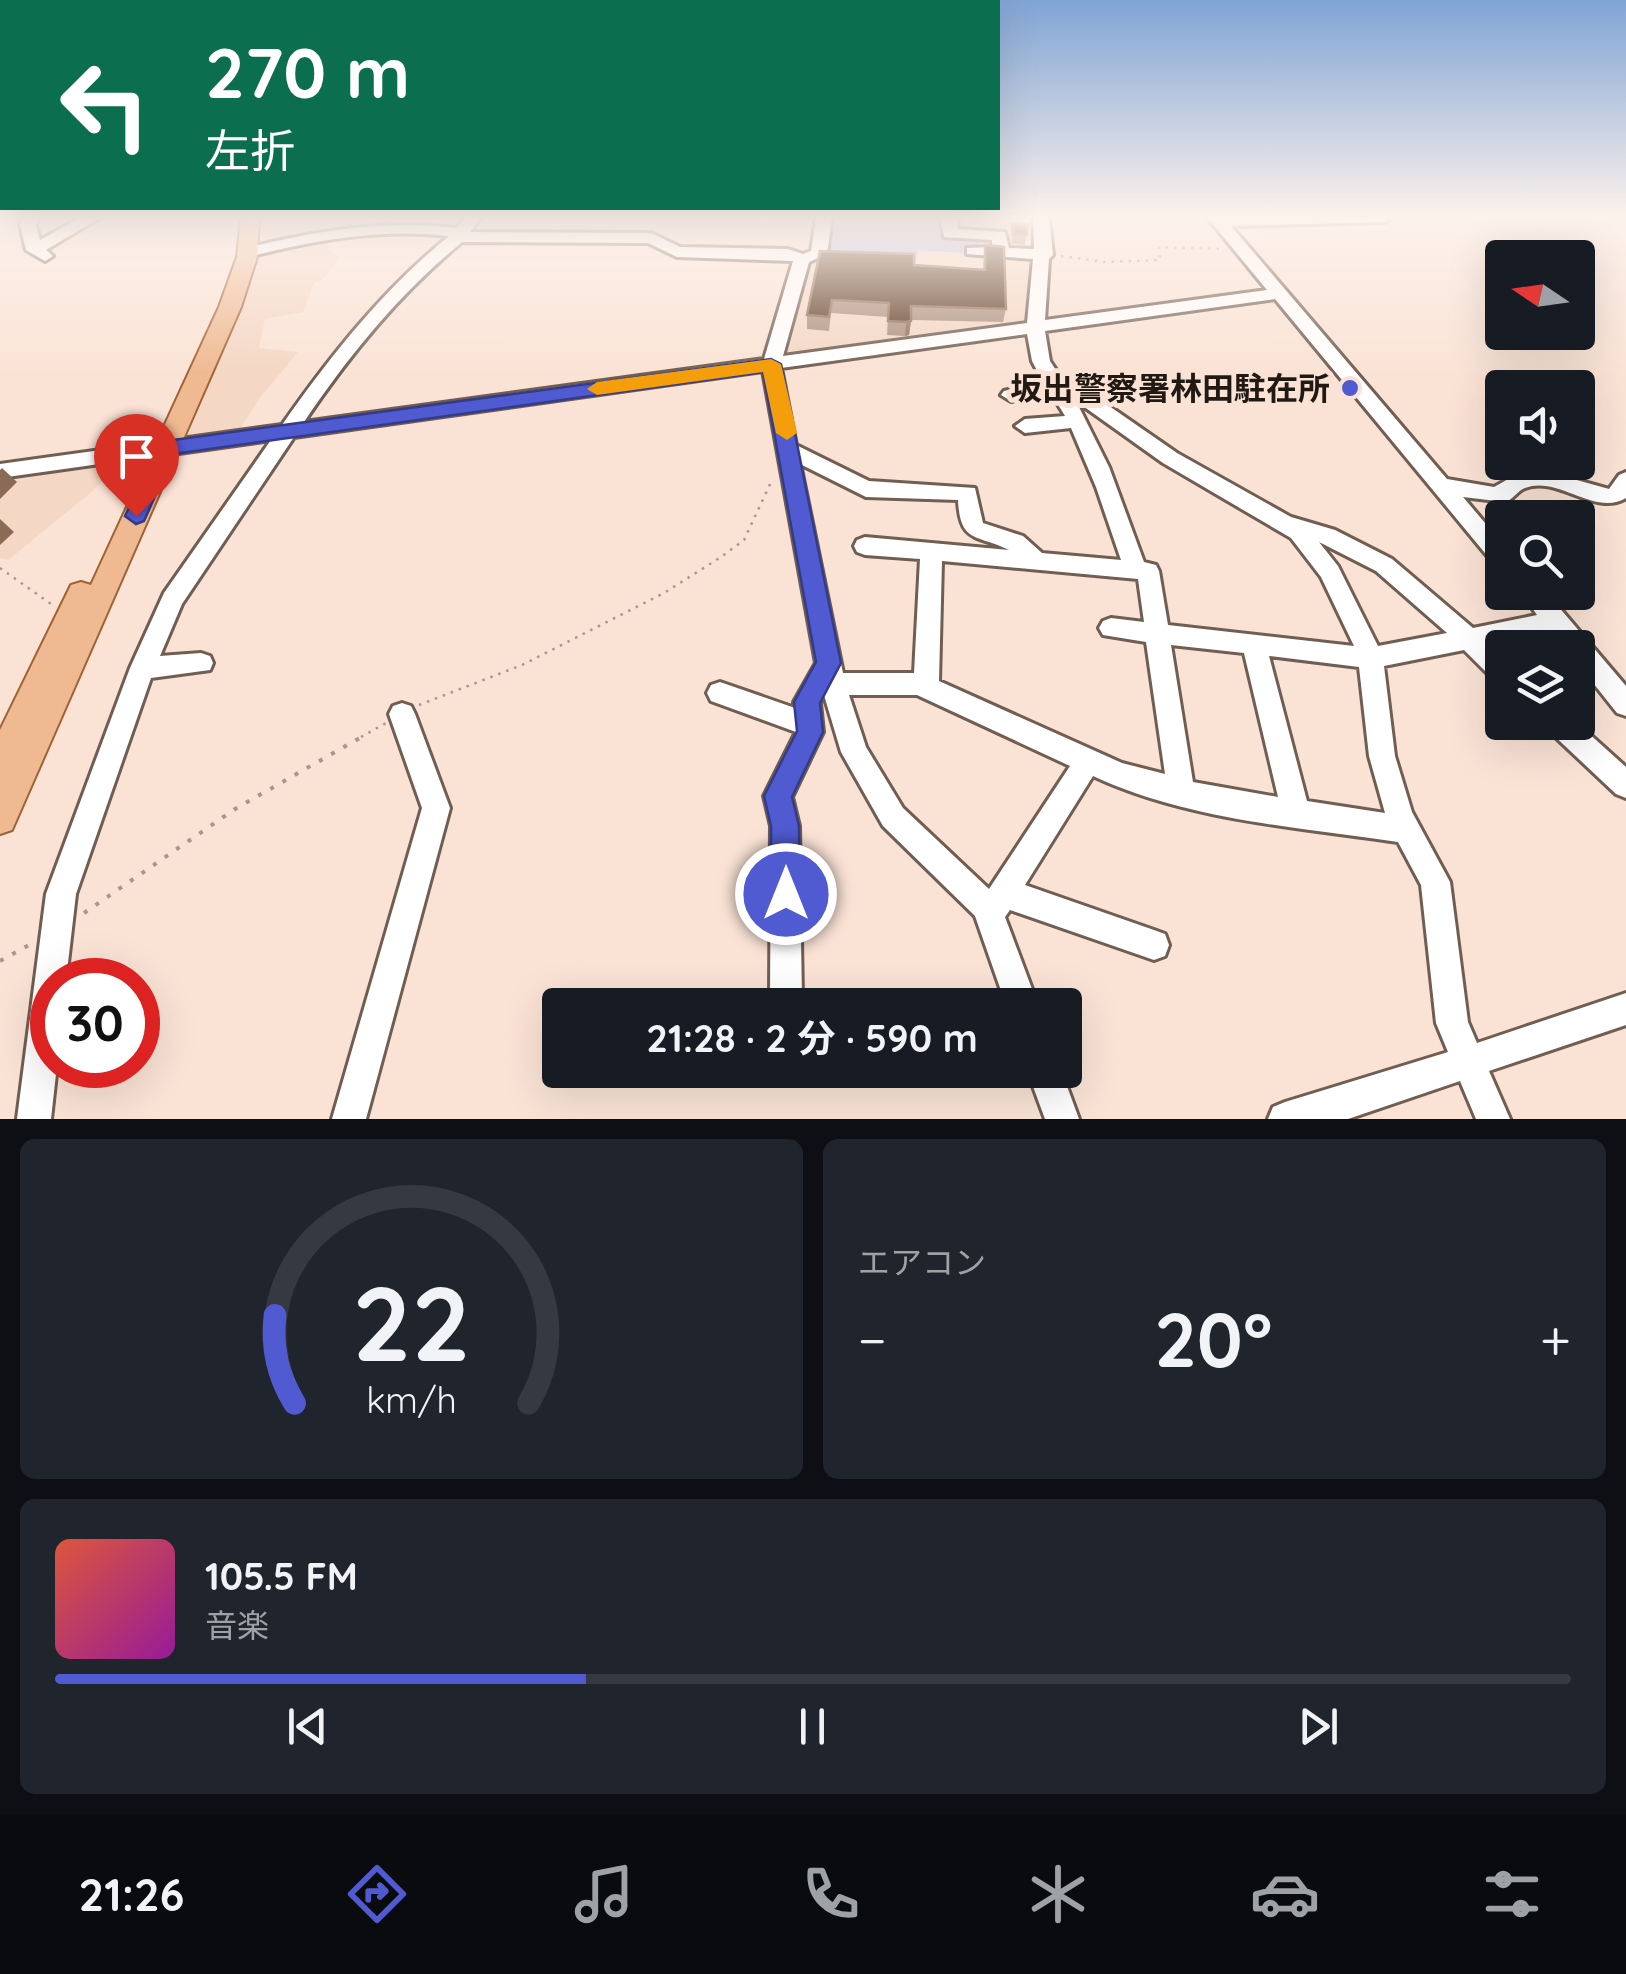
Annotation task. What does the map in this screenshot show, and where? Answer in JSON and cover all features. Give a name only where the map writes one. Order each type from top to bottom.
[{"type":"main road","points":[[0,818],[157,450],[218,298],[224,269]]},
{"type":"main road","points":[[0,764],[11,721],[157,450],[230,307],[242,269]]},
{"type":"street","points":[[34,1119],[61,894],[142,668],[172,600],[342,352],[419,269]]},
{"type":"street","points":[[799,269],[771,364],[831,674],[854,752],[893,817],[977,896],[1154,944]]},
{"type":"street","points":[[1043,269],[1036,328],[1040,358],[1077,421],[1114,498],[1135,570]]},
{"type":"street","points":[[1261,269],[1485,537]]},
{"type":"street","points":[[0,471],[1281,292]]},
{"type":"street","points":[[1011,396],[1059,389],[1080,394],[1170,458],[1299,532],[1330,572],[1370,658],[1382,756],[1400,817],[1435,882],[1452,1023],[1493,1119]]},
{"type":"street","points":[[1026,426],[1077,421]]},
{"type":"street","points":[[790,450],[866,489],[968,492],[970,522],[975,529],[1015,542],[1039,563]]},
{"type":"street","points":[[1442,484],[1494,495],[1505,494],[1519,481],[1548,480],[1612,496],[1620,492],[1626,480]]},
{"type":"street","points":[[1284,523],[1340,540],[1398,572],[1485,654]]},
{"type":"street","points":[[865,546],[1148,572],[1181,793]]},
{"type":"street","points":[[926,687],[931,554]]},
{"type":"street","points":[[1547,610],[1622,693]]},
{"type":"street","points":[[1111,628],[1370,658],[1555,620]]},
{"type":"street","points":[[1254,644],[1296,814]]},
{"type":"street","points":[[142,668],[202,664]]},
{"type":"street","points":[[831,674],[926,687],[1119,776],[1181,793],[1409,830]]},
{"type":"street","points":[[786,988],[785,826],[778,796],[810,732],[807,702],[831,674]]},
{"type":"street","points":[[720,693],[809,724]]},
{"type":"street","points":[[349,1119],[436,808],[402,714]]},
{"type":"street","points":[[1576,740],[1626,786]]},
{"type":"street","points":[[1018,988],[997,903],[1088,761]]},
{"type":"street","points":[[1285,1119],[1356,1100],[1626,1009]]},
{"type":"street","points":[[1051,1088],[1062,1119]]},
{"type":"path","points":[[0,568],[69,618]]},
{"type":"shaded area","points":[[253,269],[331,269],[314,283],[303,312],[265,319],[259,348],[298,352],[237,433],[186,439],[242,306]]},
{"type":"shaded area","points":[[805,269],[1035,269],[1029,322],[1019,327],[779,359]]},
{"type":"shaded area","points":[[123,459],[95,489],[8,560],[0,558],[0,474]]},
{"type":"building","points":[[816,269],[1005,269],[1006,309],[911,306],[911,321],[906,322],[888,321],[889,303],[832,300],[829,317],[807,315]]},
{"type":"slow traffic","points":[[597,389],[771,364],[787,433]]},
{"type":"place","name":"坂出警察署林田駐在所","points":[[1350,388]]},
{"type":"route","points":[[136,516],[166,448],[771,364],[828,663],[807,702],[810,732],[778,796],[785,826],[786,894]]}]
